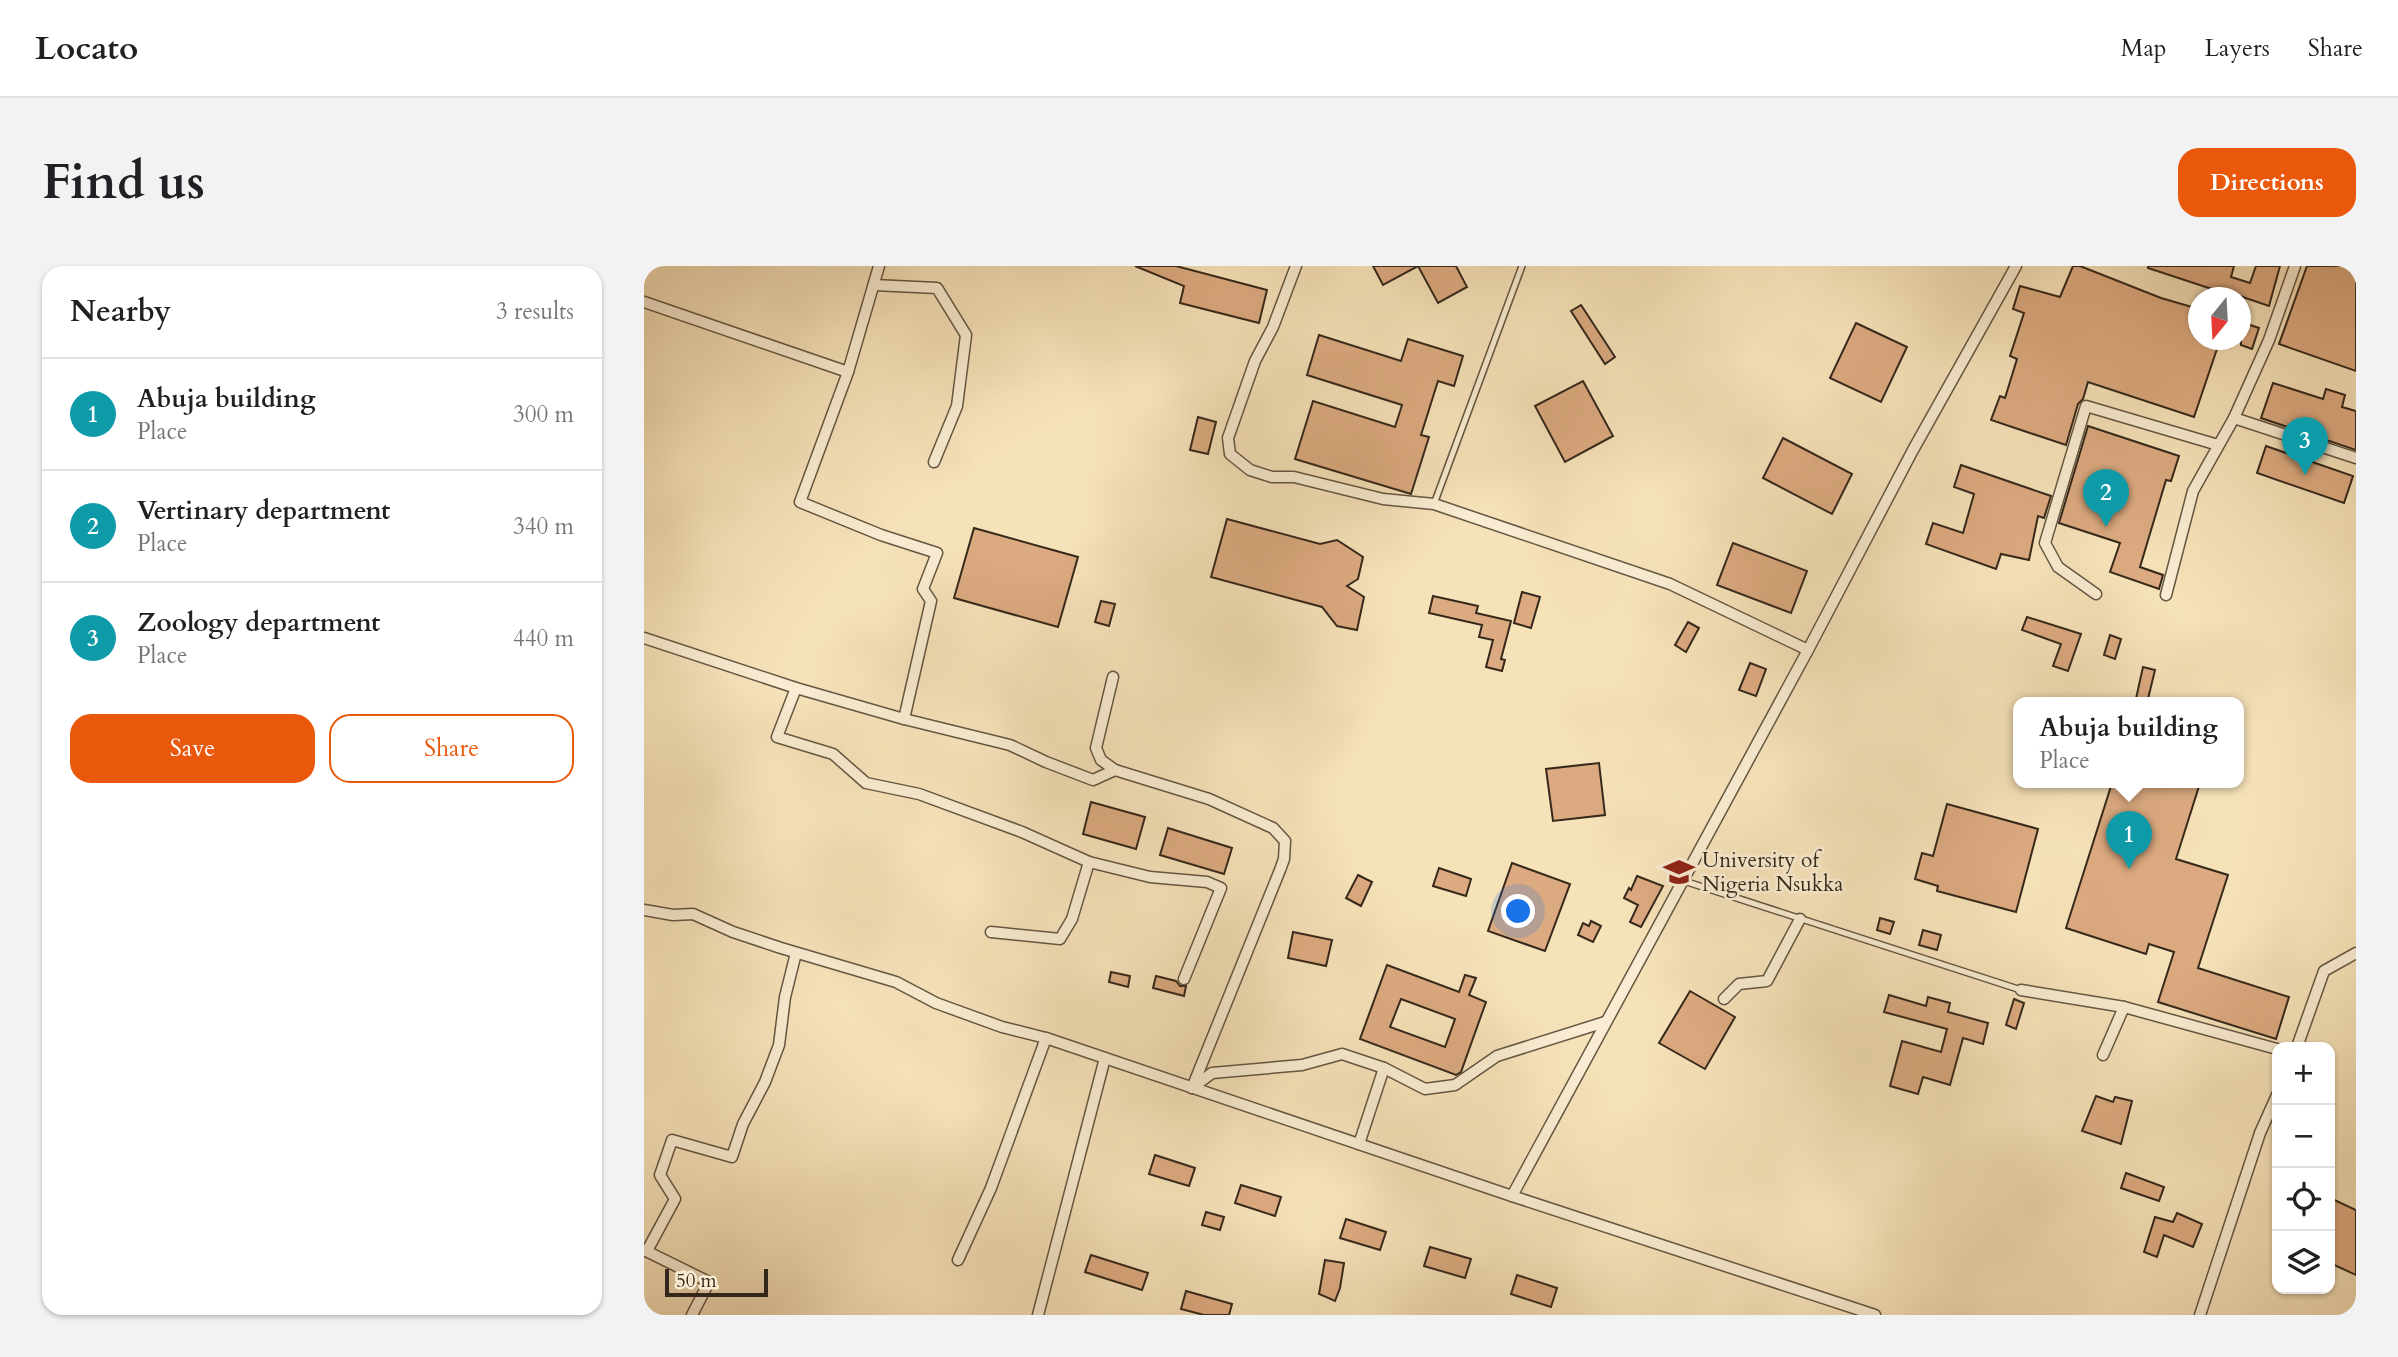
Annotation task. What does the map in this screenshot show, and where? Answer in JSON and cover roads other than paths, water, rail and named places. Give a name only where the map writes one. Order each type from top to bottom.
[{"type":"street","points":[[879,266],[848,372],[800,502],[881,535],[937,553],[923,589],[931,601],[904,719]]},
{"type":"street","points":[[1296,266],[1273,327],[1255,361],[1227,438],[1230,454],[1250,470],[1272,477],[1293,477],[1383,499],[1434,504],[1670,584],[1808,650]]},
{"type":"street","points":[[1512,1196],[1808,650],[1913,450],[2015,266]]},
{"type":"street","points":[[2166,595],[2193,491],[2234,418],[2269,340],[2295,266]]},
{"type":"street","points":[[874,285],[937,288],[966,335],[957,406],[934,462]]},
{"type":"street","points":[[644,302],[848,372]]},
{"type":"street","points":[[2096,594],[2058,567],[2045,543],[2086,406],[2218,445]]},
{"type":"street","points":[[2234,418],[2356,458]]},
{"type":"street","points":[[644,638],[796,688],[904,719],[1010,744],[1046,762],[1093,780],[1115,770]]},
{"type":"street","points":[[1113,677],[1096,748],[1101,760],[1115,770],[1209,799],[1273,828],[1285,841],[1284,859],[1192,1088]]},
{"type":"street","points":[[796,688],[778,737],[833,754],[866,783],[919,794],[1022,832],[1089,862],[1150,877],[1207,882],[1221,888],[1184,979]]},
{"type":"street","points":[[991,932],[1060,939],[1072,919],[1089,862]]},
{"type":"street","points":[[644,910],[673,915],[693,914],[733,932],[896,982],[936,1003],[1002,1027],[1046,1038],[1512,1196],[1875,1315]]},
{"type":"street","points":[[1724,999],[1739,984],[1767,981],[1800,919]]},
{"type":"street","points":[[692,1315],[709,1282],[645,1251],[675,1199],[660,1175],[672,1140],[732,1157],[743,1124],[765,1082],[779,1045],[785,997],[796,953]]},
{"type":"street","points":[[2299,1042],[2324,971],[2356,953]]},
{"type":"street","points":[[2021,990],[2124,1007],[2272,1048]]},
{"type":"street","points":[[2103,1055],[2124,1007]]},
{"type":"street","points":[[1192,1088],[1212,1073],[1302,1065],[1342,1054],[1384,1068],[1425,1089],[1455,1085],[1497,1056],[1605,1022]]},
{"type":"street","points":[[958,1260],[991,1188],[1046,1038]]},
{"type":"street","points":[[1038,1315],[1105,1058]]},
{"type":"street","points":[[1359,1144],[1384,1068]]},
{"type":"street","points":[[2200,1315],[2260,1133],[2273,1105]]},
{"type":"lane","points":[[1434,504],[1522,266]]},
{"type":"lane","points":[[1681,880],[2021,990]]},
{"type":"place","name":"Zoology department","points":[[2305,475]]},
{"type":"place","name":"Vertinary department","points":[[2106,527]]},
{"type":"place","name":"Abuja building","points":[[2129,869]]},
{"type":"place","name":"University of Nigeria Nsukka","points":[[1679,872]]}]
